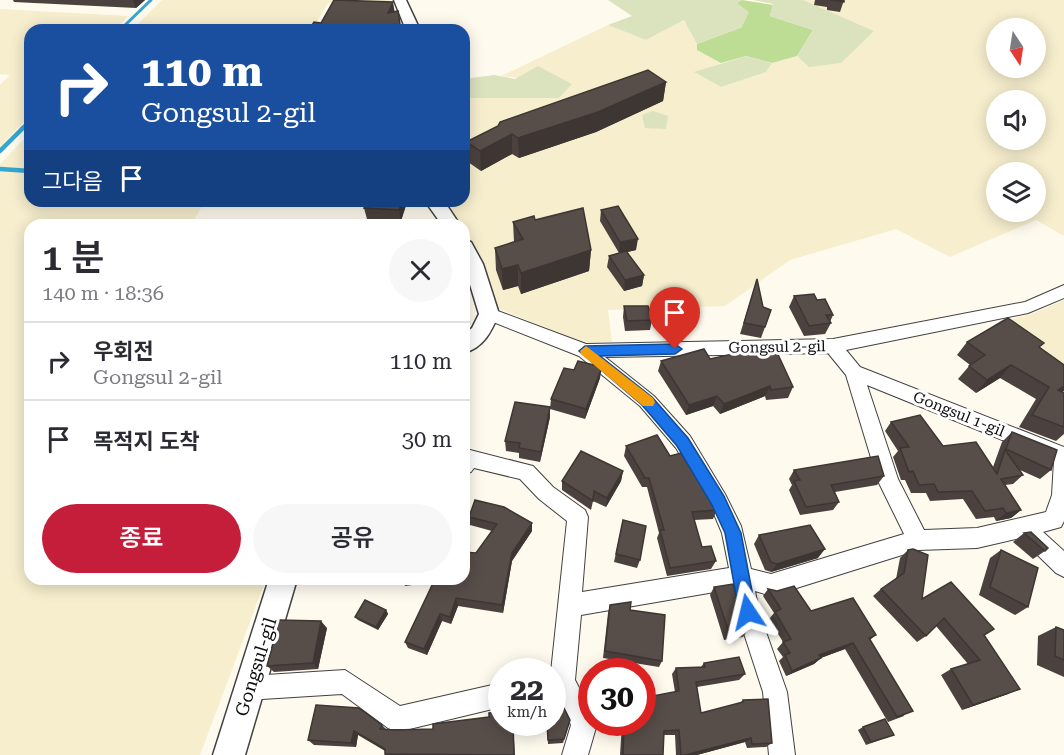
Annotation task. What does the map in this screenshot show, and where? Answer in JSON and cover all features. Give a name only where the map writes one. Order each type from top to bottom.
[{"type":"street","points":[[400,0],[410,24]]},
{"type":"street","points":[[470,258],[489,314],[480,333],[470,340]]},
{"type":"street","name":"Gongsul 2-gil","points":[[489,314],[585,351],[833,346],[1028,307],[1064,291]]},
{"type":"street","name":"Gongsul 1-gil","points":[[833,346],[854,372],[888,481],[918,540]]},
{"type":"street","points":[[585,351],[647,401],[683,442],[718,501],[733,533],[748,612],[775,692],[782,754]]},
{"type":"street","name":"Gongsul 1-gil","points":[[570,605],[742,577],[771,585],[918,540],[977,538],[1054,520],[1062,495],[1064,456],[854,372]]},
{"type":"street","points":[[470,458],[526,472],[546,493],[578,517],[570,605],[562,658]]},
{"type":"street","points":[[1023,527],[1064,566]]},
{"type":"street","name":"Gongsul-gil","points":[[230,755],[248,688],[282,585]]},
{"type":"street","points":[[248,688],[345,682],[397,719],[488,698]]},
{"type":"street","points":[[566,695],[584,724],[575,755]]},
{"type":"shaded area","points":[[162,0],[389,0],[393,3],[328,3],[316,24],[138,24]]},
{"type":"shaded area","points":[[803,0],[1064,0],[1064,236],[1040,222],[1046,222],[1046,162],[986,162],[986,222],[1031,222],[950,257],[896,229],[790,260],[725,306],[608,310],[612,342],[583,343],[495,307],[470,241],[470,219],[457,219],[450,207],[470,207],[470,98],[559,98],[571,84],[501,76],[608,25],[646,40],[684,20],[698,50],[721,63],[695,73],[721,87],[766,72],[772,63],[797,56],[809,67],[874,31]]},
{"type":"shaded area","points":[[0,9],[128,16],[120,24],[24,24],[24,121],[0,147],[0,85],[10,75],[0,74]]},
{"type":"shaded area","points":[[24,139],[24,207],[202,207],[194,219],[24,219],[24,585],[264,585],[200,755],[0,755],[0,164]]},
{"type":"shaded area","points":[[1064,300],[1064,370],[994,324],[1034,313]]},
{"type":"green space","points":[[608,0],[742,0],[737,3],[749,12],[742,27],[697,44],[684,20],[646,40],[608,25],[632,16]]},
{"type":"green space","points":[[742,0],[773,5],[770,16],[813,30],[797,56],[772,63],[746,56],[721,63],[697,50],[697,44],[742,27],[737,3]]},
{"type":"green space","points":[[753,0],[803,0],[874,31],[841,63],[809,67],[797,56],[813,30],[770,16],[773,4]]},
{"type":"green space","points":[[746,56],[772,63],[766,72],[721,87],[694,72]]},
{"type":"green space","points":[[538,66],[572,84],[559,98],[470,98],[470,78],[494,75],[515,79]]},
{"type":"green space","points":[[653,111],[668,116],[666,129],[645,128],[642,115]]},
{"type":"building","points":[[334,0],[393,2],[388,13],[398,11],[400,24],[313,24],[314,22],[321,23]]},
{"type":"building","points":[[648,70],[666,82],[598,112],[518,138],[512,134],[480,151],[470,145],[470,140],[498,126],[500,122]]},
{"type":"building","points":[[618,206],[638,239],[620,242],[601,210]]},
{"type":"building","points":[[364,207],[400,207],[399,210]]},
{"type":"building","points":[[583,208],[591,250],[521,273],[518,265],[502,269],[495,248],[523,239],[513,222],[534,216],[535,220]]},
{"type":"building","points":[[626,251],[644,275],[625,280],[609,256]]},
{"type":"building","points":[[757,279],[763,307],[771,310],[765,327],[744,323]]},
{"type":"building","points":[[814,294],[817,300],[825,299],[833,315],[826,315],[831,323],[809,326],[794,296]]},
{"type":"building","points":[[624,306],[648,306],[652,320],[627,321]]},
{"type":"building","points":[[1008,318],[1044,343],[1039,347],[1064,365],[1064,386],[1058,390],[1064,393],[1064,427],[1032,415],[1049,387],[1011,365],[987,380],[969,366],[985,355],[967,342]]},
{"type":"building","points":[[775,348],[793,387],[771,390],[770,386],[724,404],[717,396],[689,405],[661,361],[704,349],[710,359],[751,350]]},
{"type":"building","points":[[578,361],[602,367],[586,409],[551,399],[564,368],[574,370]]},
{"type":"building","points":[[515,402],[550,407],[541,452],[519,448],[520,443],[505,441]]},
{"type":"building","points":[[920,415],[943,446],[976,442],[997,474],[1005,450],[1023,475],[1001,479],[1021,510],[1006,513],[1003,508],[985,511],[972,491],[938,492],[934,484],[919,485],[913,471],[909,472],[900,448],[909,447],[891,422]]},
{"type":"building","points":[[1012,432],[1057,450],[1051,470],[1006,449]]},
{"type":"building","points":[[657,435],[670,456],[681,453],[717,510],[692,512],[702,547],[711,546],[716,561],[670,568],[660,530],[664,530],[649,478],[645,478],[626,446]]},
{"type":"building","points":[[581,451],[623,471],[607,498],[594,491],[593,501],[562,481]]},
{"type":"building","points":[[878,456],[884,476],[831,485],[839,502],[806,507],[794,481],[800,480],[794,470]]},
{"type":"building","points":[[475,500],[504,507],[532,523],[512,553],[502,605],[456,598],[450,617],[440,614],[424,649],[405,642],[432,585],[470,585],[470,552],[476,553],[497,524],[470,517]]},
{"type":"building","points":[[623,520],[646,526],[640,560],[616,554]]},
{"type":"building","points":[[810,525],[825,549],[777,564],[771,562],[759,535]]},
{"type":"building","points":[[1031,532],[1048,548],[1045,551],[1024,533]]},
{"type":"building","points":[[913,549],[928,555],[922,599],[951,582],[994,629],[984,635],[1020,689],[973,705],[951,669],[980,660],[944,618],[926,636],[881,589],[904,573],[908,550]]},
{"type":"building","points":[[1001,550],[1038,568],[1028,607],[990,587]]},
{"type":"building","points":[[733,584],[748,630],[729,633],[714,587]]},
{"type":"building","points":[[794,586],[811,611],[853,598],[876,635],[869,638],[913,711],[897,717],[853,643],[819,655],[821,658],[792,671],[785,655],[790,653],[783,642],[791,639],[775,612],[781,609],[768,589],[777,591]]},
{"type":"building","points":[[365,600],[386,610],[376,627],[355,617]]},
{"type":"building","points":[[631,602],[630,610],[665,615],[662,661],[656,658],[605,651],[610,605]]},
{"type":"building","points":[[279,620],[321,621],[313,663],[267,666]]},
{"type":"building","points":[[1056,627],[1064,630],[1064,660],[1055,656]]},
{"type":"building","points":[[739,657],[745,674],[696,682],[701,713],[743,702],[743,700],[768,699],[772,743],[752,744],[751,738],[681,755],[679,730],[664,731],[663,755],[623,755],[624,736],[656,736],[656,695],[679,691],[676,668],[705,667],[704,663]]},
{"type":"building","points":[[316,705],[359,708],[382,725],[380,729],[394,730],[433,729],[433,724],[488,717],[488,736],[513,736],[514,755],[385,754],[385,749],[354,731],[351,743],[308,740]]},
{"type":"building","points":[[566,712],[570,720],[566,733]]},
{"type":"building","points":[[885,719],[894,735],[871,742],[863,727]]},
{"type":"building","points":[[548,736],[565,736],[564,739],[548,740]]},
{"type":"waterway","points":[[126,24],[151,0]]},
{"type":"waterway","points":[[21,129],[24,126]]},
{"type":"waterway","points":[[0,151],[23,128]]},
{"type":"waterway","points":[[0,169],[24,171]]},
{"type":"slow traffic","points":[[586,351],[648,402]]},
{"type":"route","points":[[675,349],[585,351],[647,401],[683,442],[718,501],[733,533],[748,612]]}]
